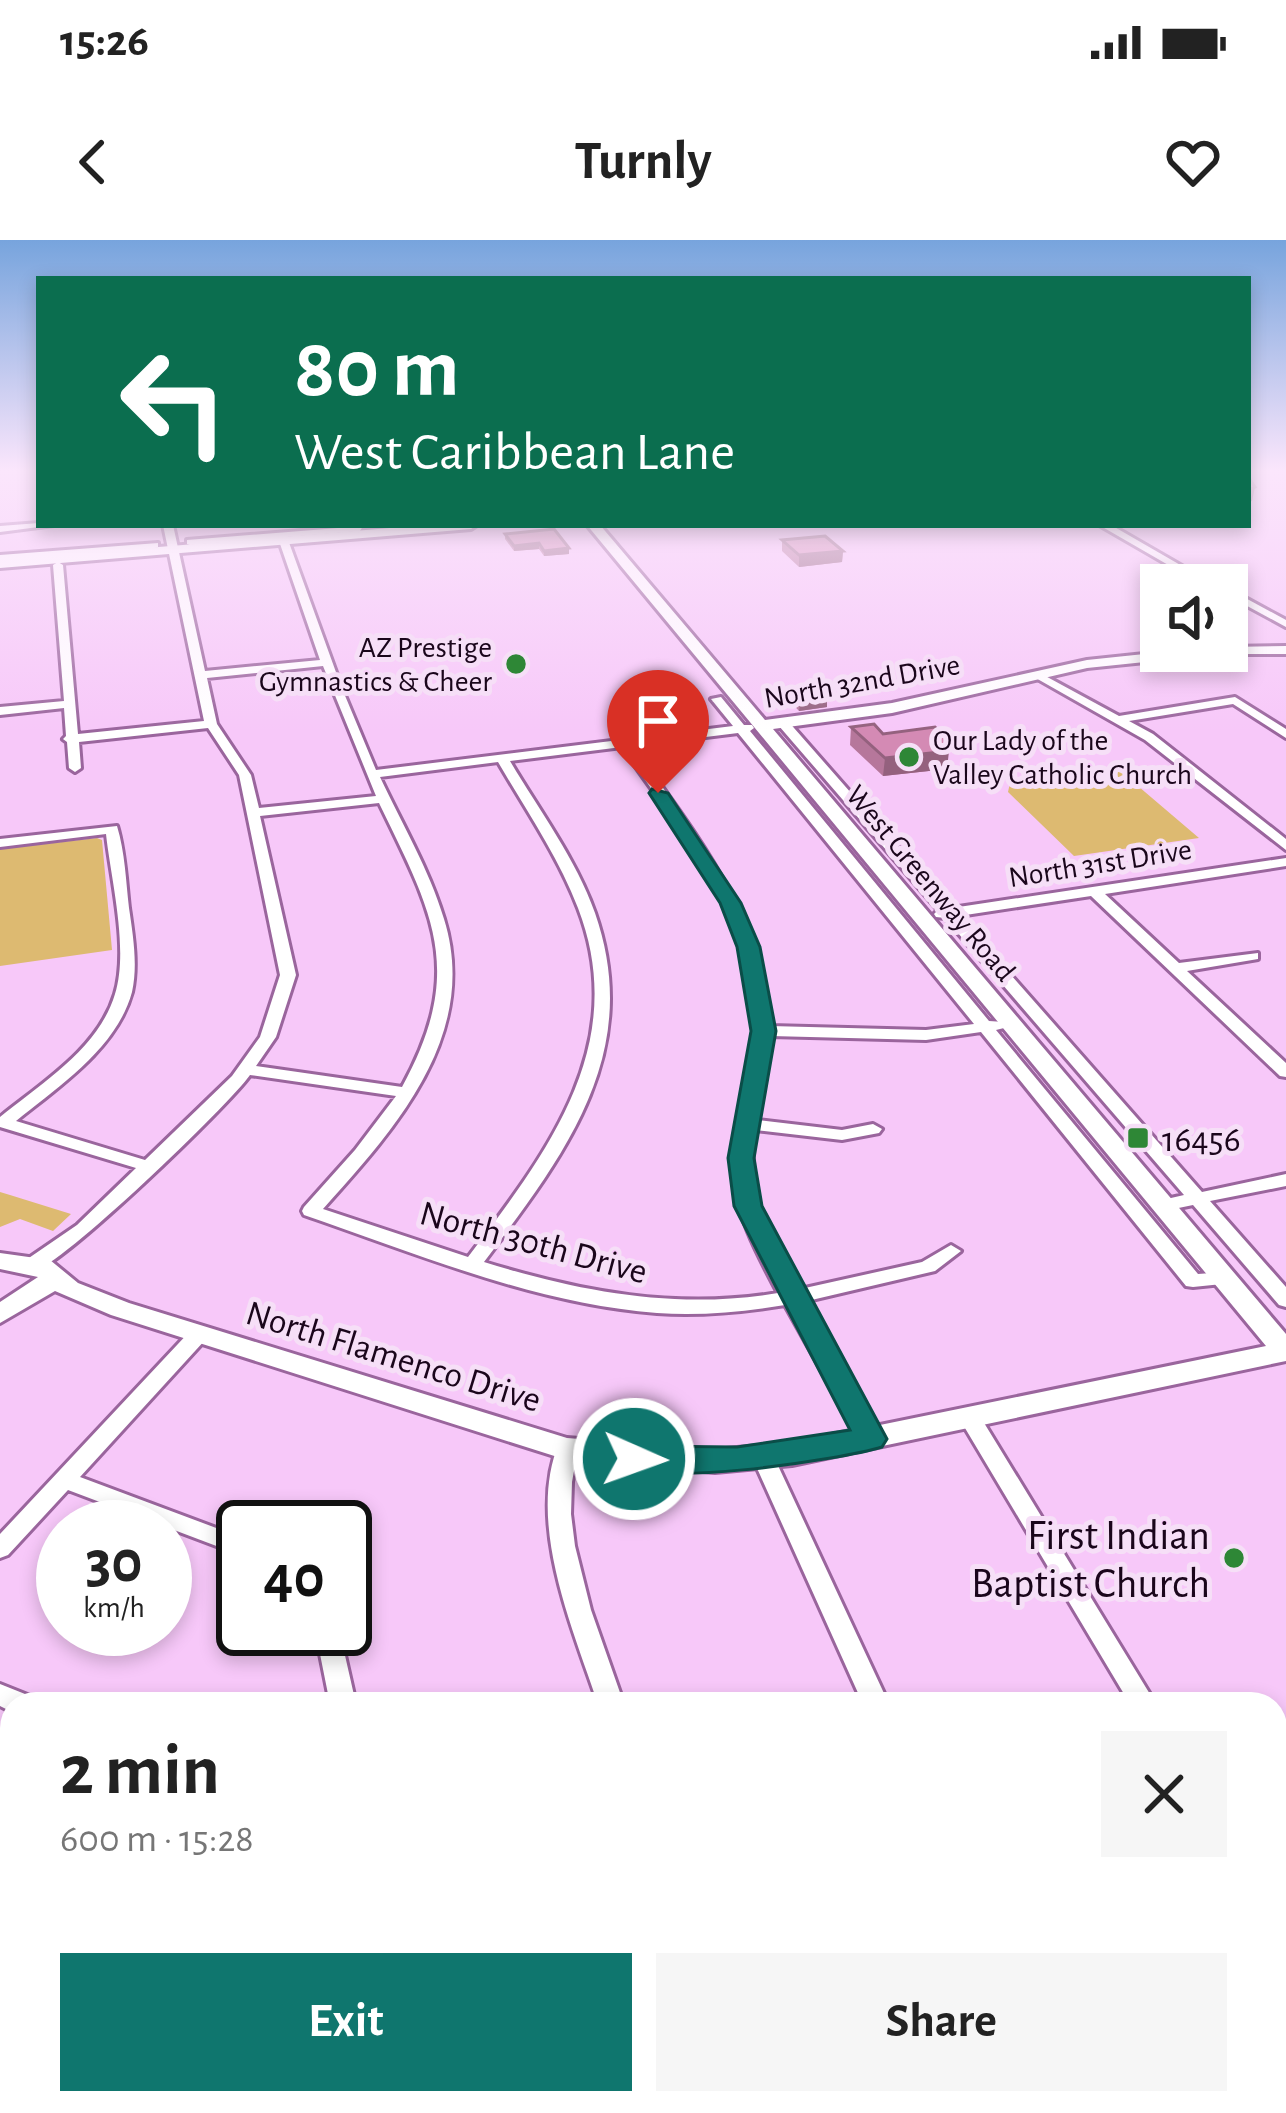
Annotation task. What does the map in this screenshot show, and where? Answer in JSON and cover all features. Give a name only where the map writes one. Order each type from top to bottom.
[{"type":"main road","points":[[0,564],[88,556]]},
{"type":"main road","name":"West Greenway Road","points":[[619,556],[922,917],[999,1025],[1164,1204],[1285,1351]]},
{"type":"main road","points":[[1248,651],[1286,650]]},
{"type":"main road","name":"North 32nd Drive","points":[[761,726],[903,706],[1037,674],[1140,657]]},
{"type":"main road","name":"North Flamenco Drive","points":[[19,1282],[120,1309],[567,1449],[634,1459],[763,1457],[871,1439],[1285,1351]]},
{"type":"street","points":[[0,564],[62,556]]},
{"type":"street","points":[[19,1282],[151,1167],[246,1069],[268,1037],[288,976],[245,775],[211,724],[175,556]]},
{"type":"street","points":[[246,1069],[408,1093],[436,1026],[445,988],[444,944],[371,774],[290,556]]},
{"type":"street","points":[[0,564],[58,566],[125,560]]},
{"type":"street","points":[[58,566],[66,704],[75,768]]},
{"type":"street","points":[[1248,603],[1286,624]]},
{"type":"street","points":[[200,675],[328,662]]},
{"type":"street","points":[[1037,674],[1120,719],[1286,846]]},
{"type":"street","name":"West Greenway Road","points":[[717,699],[761,726],[950,913],[1286,1300]]},
{"type":"street","points":[[1120,719],[1235,700],[1286,734]]},
{"type":"street","points":[[0,711],[66,704]]},
{"type":"street","points":[[70,740],[211,724]]},
{"type":"street","name":"West Greenway Road","points":[[761,726],[999,1025],[1192,1281],[1225,1278]]},
{"type":"street","name":"North 32nd Drive","points":[[371,774],[761,726]]},
{"type":"street","points":[[625,743],[730,903],[749,947],[764,1031],[751,1124],[741,1158],[748,1206],[871,1439]]},
{"type":"street","points":[[472,1264],[576,1118],[592,1072],[601,1023],[597,946],[587,912],[502,758]]},
{"type":"street","points":[[253,812],[384,799]]},
{"type":"street","points":[[0,843],[112,830],[128,972],[116,1012],[77,1062],[1,1122]]},
{"type":"street","name":"North 31st Drive","points":[[922,917],[1286,862]]},
{"type":"street","points":[[1094,891],[1286,1072]]},
{"type":"street","points":[[1174,968],[1253,956]]},
{"type":"street","points":[[764,1031],[926,1035],[999,1025]]},
{"type":"street","name":"North 30th Drive","points":[[408,1093],[372,1143],[311,1210],[472,1264],[656,1306],[703,1308],[793,1295],[928,1267],[951,1251]]},
{"type":"street","points":[[1,1122],[151,1167]]},
{"type":"street","points":[[751,1124],[842,1135],[873,1129]]},
{"type":"street","points":[[1164,1204],[1286,1180]]},
{"type":"street","points":[[0,1549],[199,1334]]},
{"type":"street","points":[[970,1418],[1136,1692]]},
{"type":"street","points":[[567,1449],[556,1487],[557,1527],[607,1692]]},
{"type":"street","points":[[763,1457],[871,1692]]},
{"type":"street","points":[[64,1480],[216,1536]]},
{"type":"street","points":[[333,1656],[341,1692]]},
{"type":"shaded area","points":[[1118,769],[1199,838],[1074,856],[1008,792],[1010,783]]},
{"type":"shaded area","points":[[102,840],[112,950],[0,966],[0,849]]},
{"type":"shaded area","points":[[0,1192],[71,1214],[53,1231],[20,1219],[0,1227]]},
{"type":"building","points":[[817,688],[827,699],[800,702],[790,691]]},
{"type":"building","points":[[874,724],[883,734],[935,727],[950,742],[940,752],[885,758],[851,727]]},
{"type":"place","name":"AZ Prestige Gymnastics & Cheer","points":[[516,664]]},
{"type":"place","name":"Our Lady of the Valley Catholic Church","points":[[909,757]]},
{"type":"place","name":"16456","points":[[1138,1138]]},
{"type":"place","name":"First Indian Baptist Church","points":[[1234,1558]]},
{"type":"route","points":[[634,1459],[737,1460],[871,1439],[748,1206],[741,1158],[751,1124],[764,1031],[749,947],[730,903],[658,793]]}]
